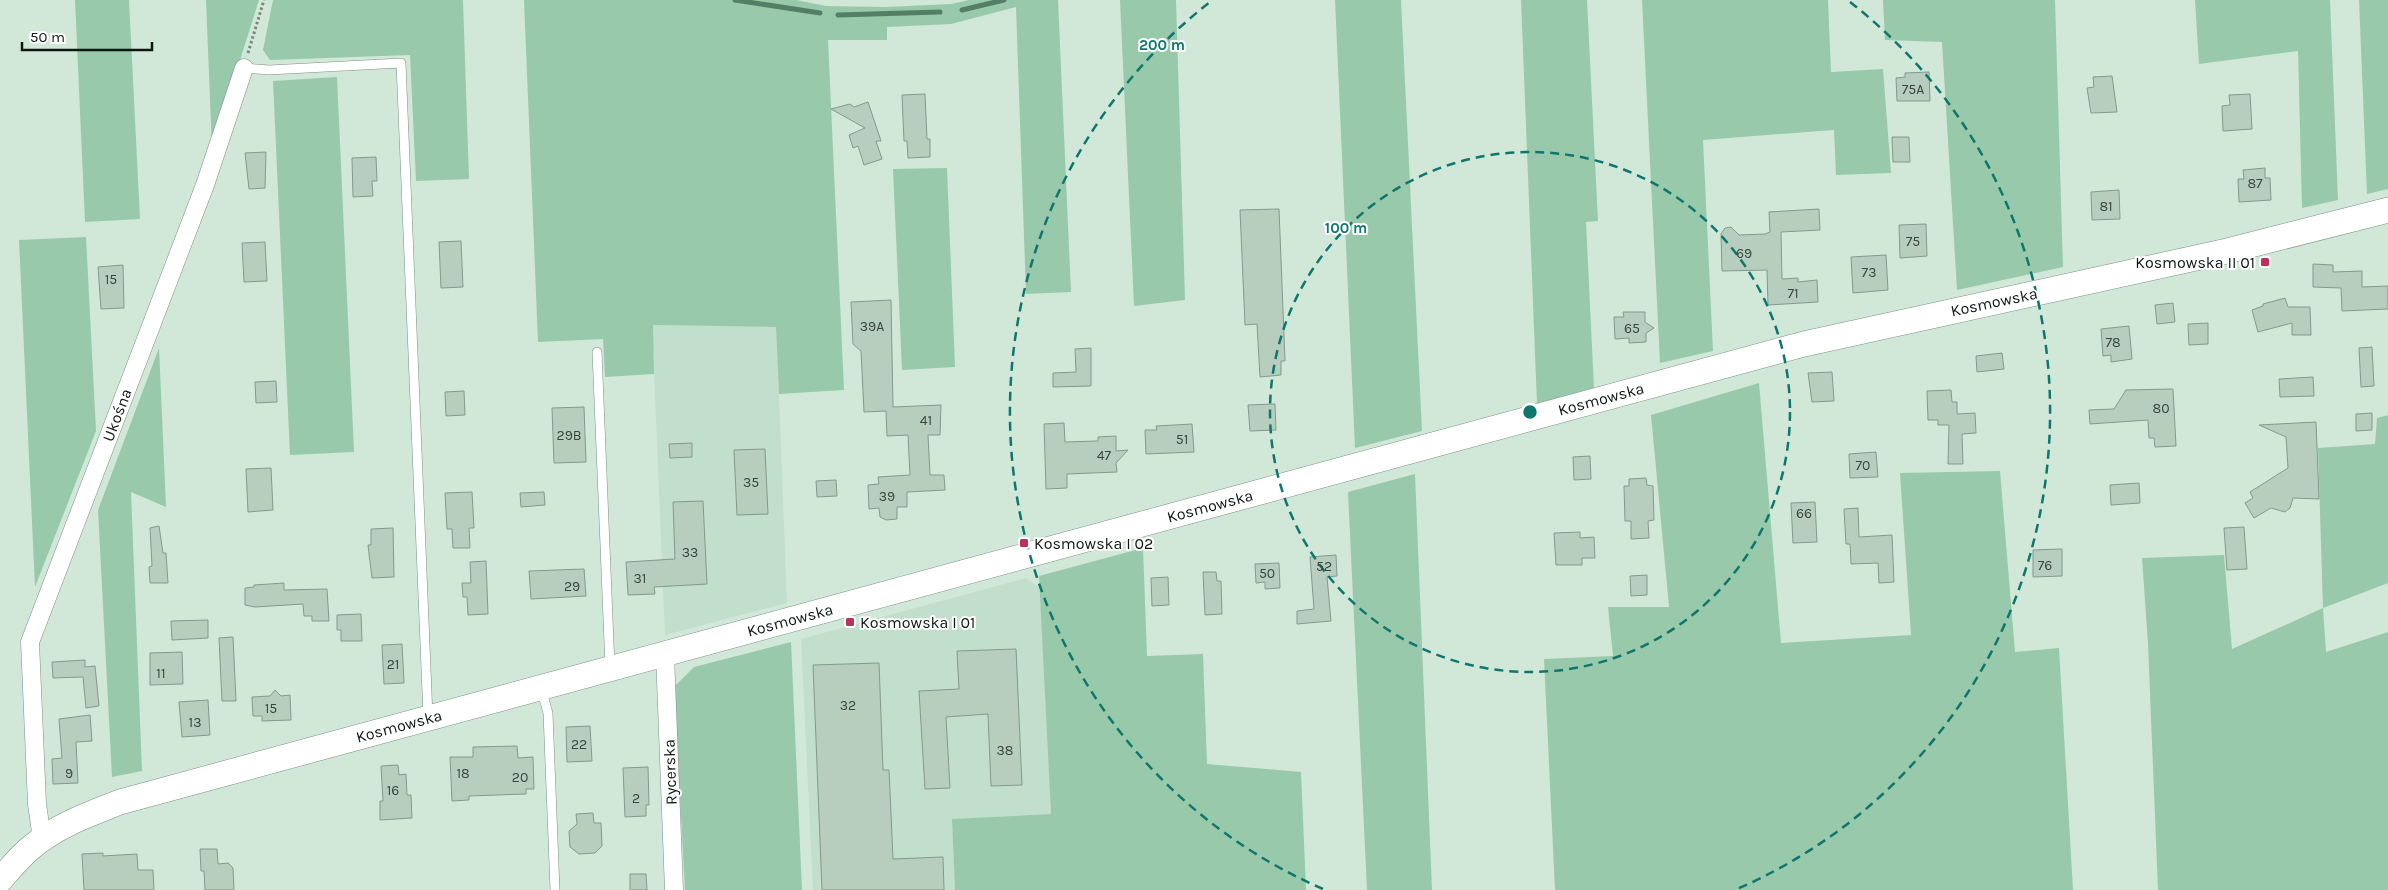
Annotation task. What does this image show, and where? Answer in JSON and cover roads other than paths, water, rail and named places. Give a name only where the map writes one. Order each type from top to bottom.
[{"type":"street","name":"Ukośna","points":[[42,839],[37,804],[30,642],[205,185],[244,68]]},
{"type":"street","name":"Kosmowska","points":[[0,880],[31,847],[42,839],[70,822],[120,802],[1804,344],[2223,252],[2388,210]]},
{"type":"street","name":"Rycerska","points":[[664,654],[674,890]]},
{"type":"lane","points":[[244,68],[269,70],[401,63],[428,718]]},
{"type":"lane","points":[[597,352],[610,670]]},
{"type":"lane","points":[[541,688],[548,712],[555,890]]},
{"type":"waterway","points":[[735,0],[820,13]]},
{"type":"waterway","points":[[962,10],[1004,0]]},
{"type":"waterway","points":[[838,15],[940,12]]},
{"type":"place","name":"Kosmowska II 01","points":[[2265,262]]},
{"type":"place","name":"Kosmowska I 02","points":[[1024,543]]},
{"type":"place","name":"Kosmowska I 01","points":[[850,622]]}]
